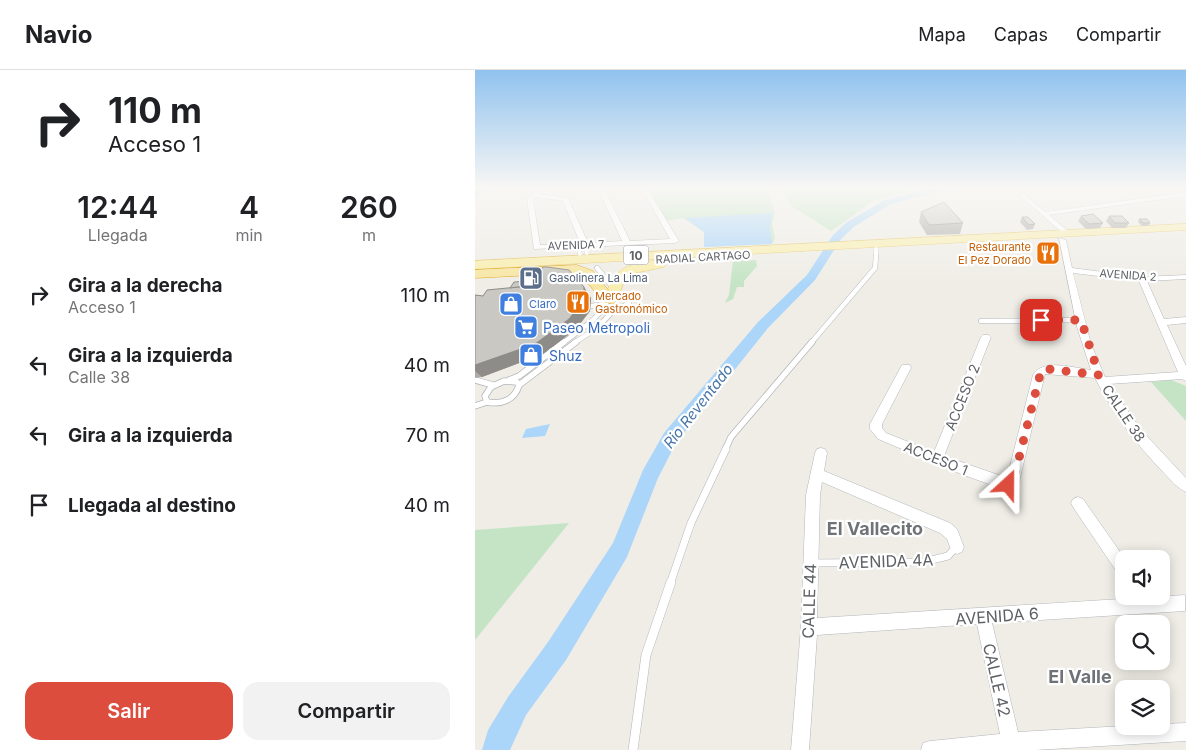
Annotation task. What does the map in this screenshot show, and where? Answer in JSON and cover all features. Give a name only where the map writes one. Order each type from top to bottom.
[{"type":"highway","points":[[475,274],[571,268],[588,274],[611,301]]},
{"type":"main road","name":"10","points":[[841,247],[876,249],[949,245],[1186,227]]},
{"type":"main road","name":"10","points":[[841,247],[989,236],[1186,234]]},
{"type":"main road","points":[[949,245],[953,242],[984,240],[989,236]]},
{"type":"main road","name":"RADIAL CARTAGO","points":[[478,262],[841,247]]},
{"type":"main road","points":[[478,262],[609,248],[664,254]]},
{"type":"main road","name":"RADIAL CARTAGO","points":[[475,270],[725,256],[783,250]]},
{"type":"main road","points":[[611,301],[619,275],[631,269],[725,256]]},
{"type":"main road","points":[[571,268],[685,262]]},
{"type":"street","name":"AVENIDA 7","points":[[533,220],[537,247],[583,251],[627,243],[675,240],[663,220]]},
{"type":"street","points":[[573,220],[583,251]]},
{"type":"street","points":[[616,220],[627,243]]},
{"type":"street","points":[[1050,220],[1064,236]]},
{"type":"street","name":"CALLE 38","points":[[1064,236],[1069,270],[1081,320],[1101,378],[1141,440],[1186,486]]},
{"type":"street","name":"AVENIDA 2","points":[[1069,270],[1142,278],[1186,277]]},
{"type":"street","points":[[1101,378],[1186,376],[1142,278]]},
{"type":"street","points":[[1161,322],[1186,320]]},
{"type":"street","name":"ACCESO 2","points":[[937,458],[987,337]]},
{"type":"street","name":"ACCESO 1","points":[[906,368],[876,424],[876,429],[882,436],[1008,485],[1013,482],[1041,371],[1048,369],[1101,378]]},
{"type":"street","name":"CALLE 44","points":[[800,750],[809,627],[816,474],[821,453]]},
{"type":"street","points":[[816,474],[945,528],[953,534],[957,547]]},
{"type":"street","points":[[1079,503],[1115,557]]},
{"type":"street","name":"AVENIDA 6","points":[[1170,602],[1185,603]]},
{"type":"street","name":"AVENIDA 6","points":[[809,627],[983,617],[1115,603]]},
{"type":"street","name":"CALLE 42","points":[[983,617],[1011,742]]},
{"type":"street","points":[[930,750],[1011,742],[1186,732]]},
{"type":"lane","points":[[633,750],[645,656],[691,523],[731,437],[875,268],[876,249]]},
{"type":"lane","points":[[591,268],[611,301]]},
{"type":"lane","points":[[597,268],[611,301]]},
{"type":"lane","points":[[591,306],[611,301]]},
{"type":"lane","points":[[487,402],[485,400],[486,393],[493,386],[519,376],[592,320],[611,301]]},
{"type":"lane","points":[[475,406],[487,402],[497,404],[508,400],[517,392],[519,385],[578,340],[597,328],[611,301]]},
{"type":"lane","points":[[981,321],[1081,320]]},
{"type":"lane","points":[[475,380],[493,386]]},
{"type":"lane","points":[[509,380],[519,385]]},
{"type":"lane","name":"AVENIDA 4A","points":[[811,563],[923,562],[949,556],[957,547]]},
{"type":"green space","points":[[686,220],[773,220],[772,224],[775,238],[772,244],[704,247],[704,232]]},
{"type":"green space","points":[[813,220],[847,220],[831,231]]},
{"type":"green space","points":[[756,260],[757,266],[744,281],[744,287],[737,287],[733,299],[725,303],[729,295],[733,261]]},
{"type":"green space","points":[[1171,380],[1186,386],[1186,421],[1151,382]]},
{"type":"green space","points":[[569,523],[475,640],[475,530]]},
{"type":"water","points":[[686,220],[771,220],[772,244],[704,247],[704,232]]},
{"type":"water","points":[[550,424],[545,436],[522,438],[526,429]]},
{"type":"building","points":[[926,220],[960,220],[963,223],[929,225]]},
{"type":"building","points":[[1024,220],[1031,220],[1035,224],[1029,225]]},
{"type":"building","points":[[1085,220],[1099,220],[1103,223],[1089,224]]},
{"type":"building","points":[[1112,220],[1126,220],[1129,223],[1115,223]]},
{"type":"building","points":[[1140,220],[1148,220],[1150,223],[1144,223]]},
{"type":"building","name":"Paseo Metropoli","points":[[543,267],[569,270],[584,287],[584,300],[569,319],[535,344],[475,365],[475,295],[483,296],[487,290],[528,286]]},
{"type":"building","points":[[529,281],[525,286],[510,288],[514,282]]},
{"type":"waterway","name":"Rio Reventado","points":[[496,750],[498,740],[517,706],[557,651],[620,550],[650,476],[670,438],[763,325],[811,277],[837,237],[858,220]]},
{"type":"place","name":"Restaurante El Pez Dorado","points":[[1048,253]]},
{"type":"place","name":"Gasolinera La Lima","points":[[531,278]]},
{"type":"place","name":"Mercado Gastronómico","points":[[578,302]]},
{"type":"place","name":"Claro","points":[[511,304]]},
{"type":"place","name":"Paseo Metropoli","points":[[526,327]]},
{"type":"place","name":"Shuz","points":[[531,355]]},
{"type":"district","name":"El Vallecito","points":[[875,528]]},
{"type":"district","name":"El Valle","points":[[1080,676]]},
{"type":"route","points":[[1008,485],[1013,482],[1038,375],[1041,371],[1048,369],[1099,375],[1091,357],[1081,320],[1041,320]]}]
